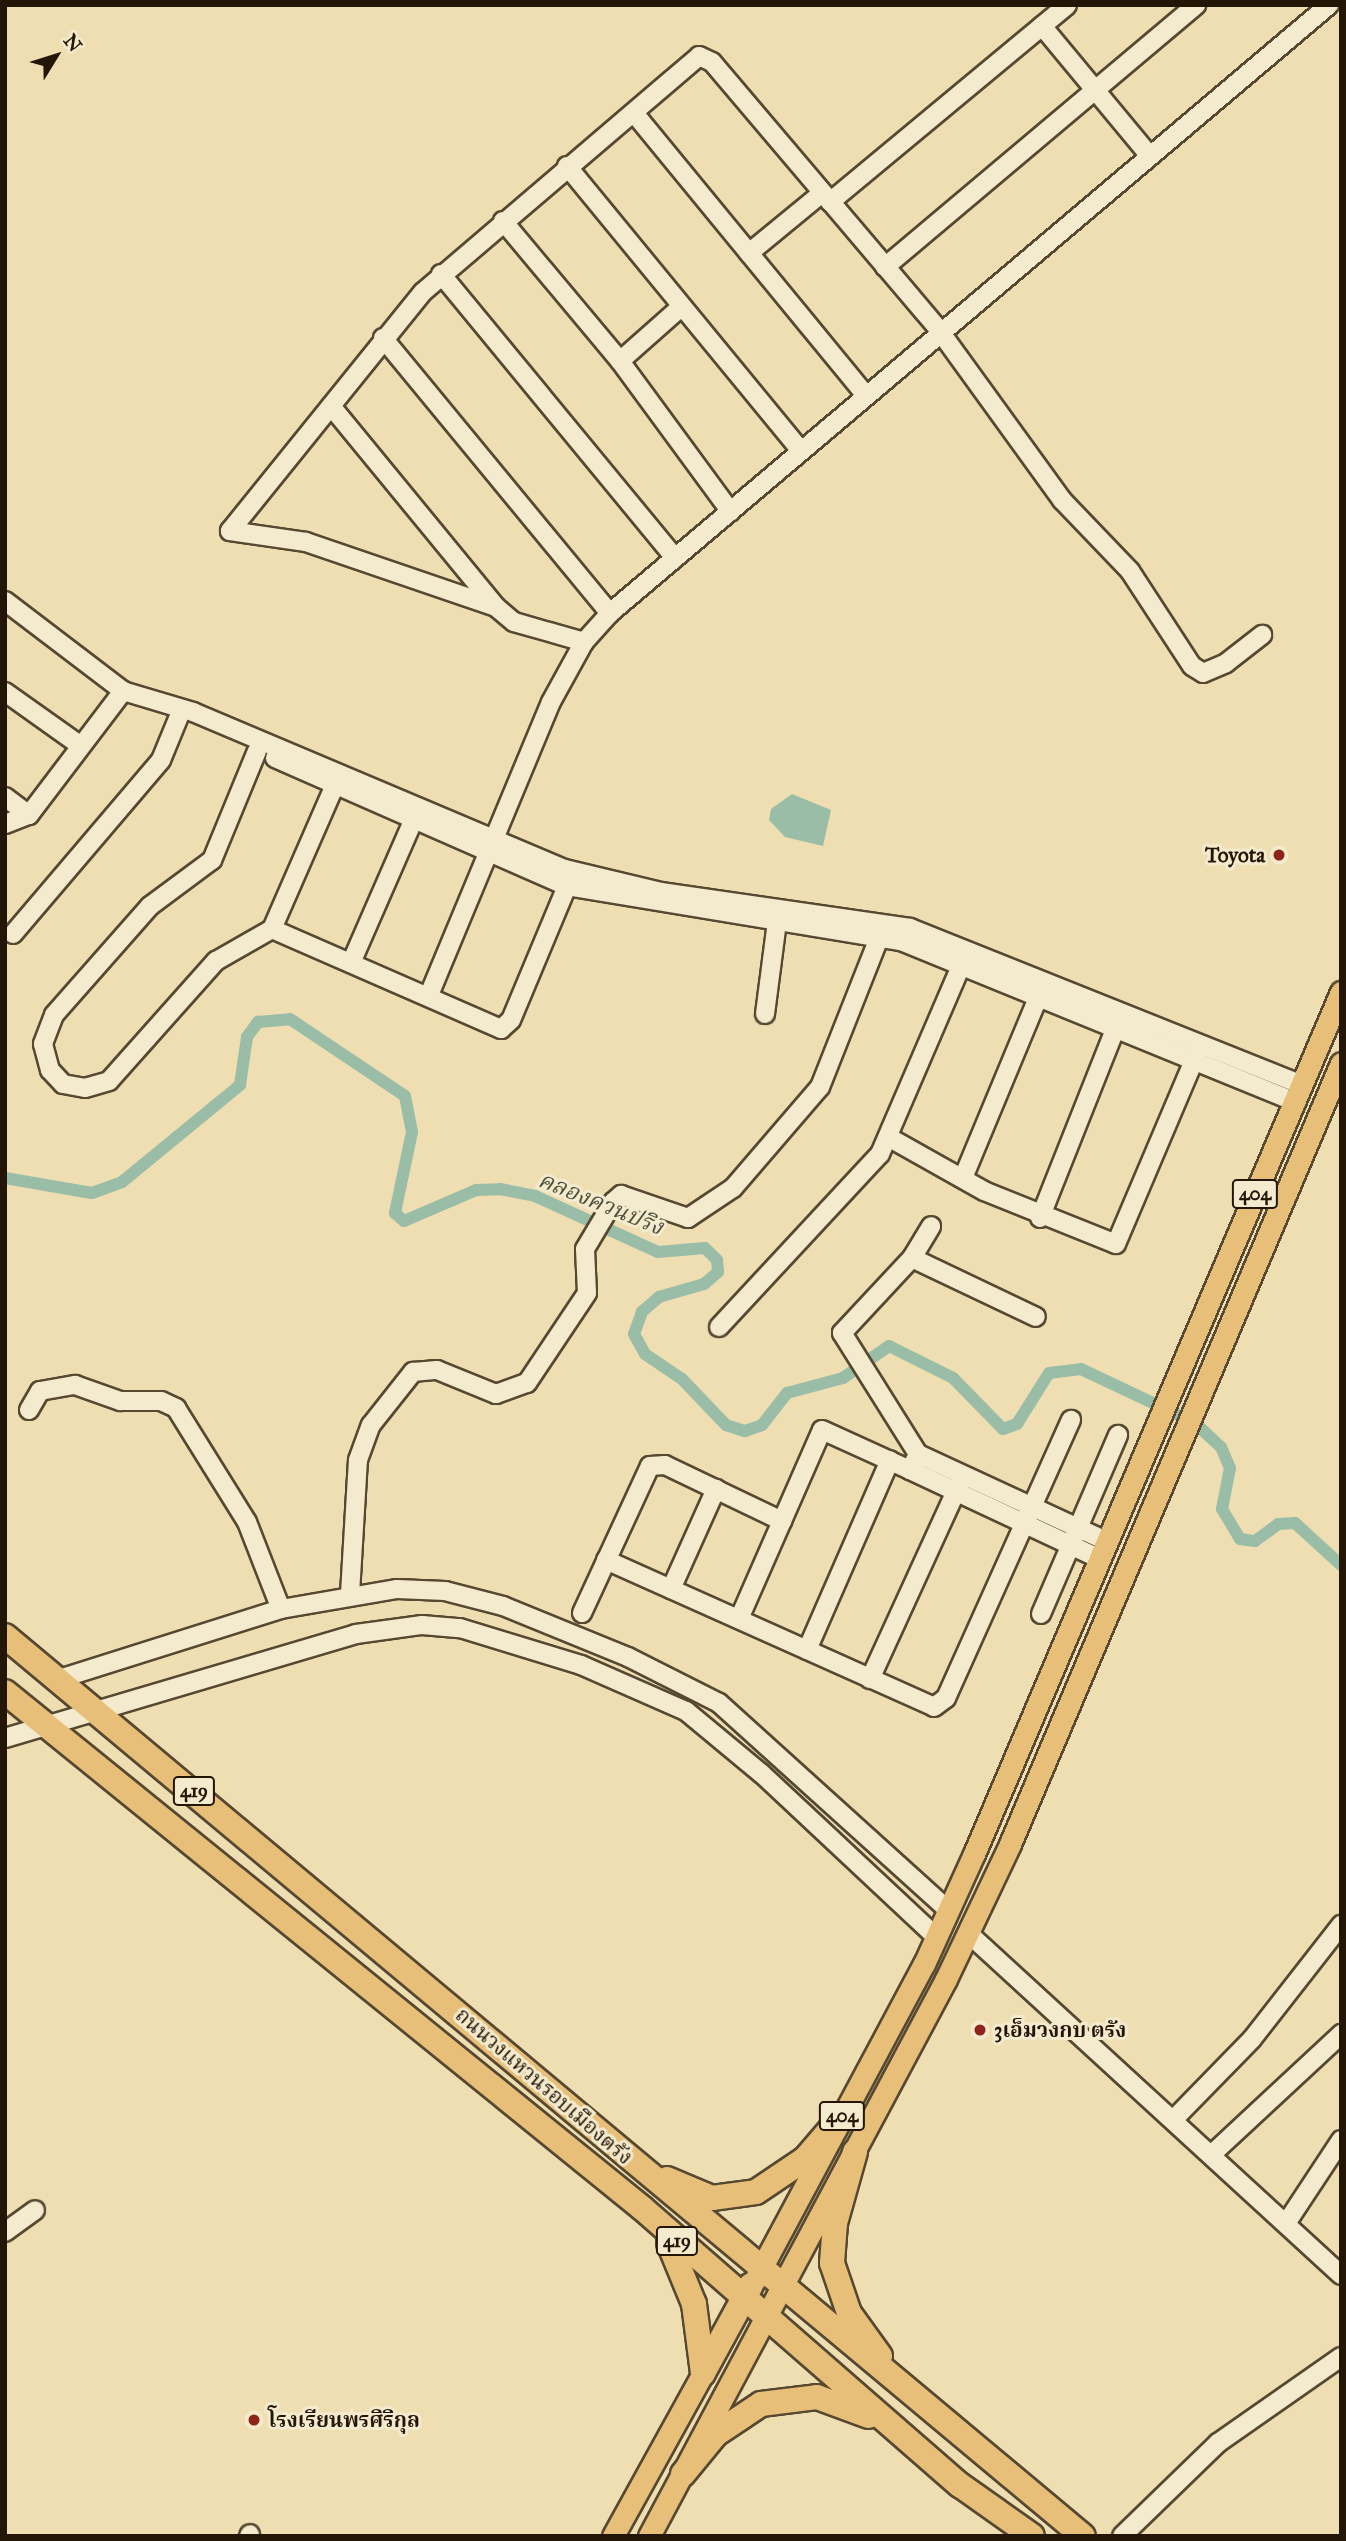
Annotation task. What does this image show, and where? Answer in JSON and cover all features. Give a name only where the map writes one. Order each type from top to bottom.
[{"type":"highway","name":"ถนนวงแหวนรอบเมืองตรัง","points":[[5,1636],[97,1709],[782,2290],[1083,2536]]},
{"type":"highway","name":"ถนนวงแหวนรอบเมืองตรัง","points":[[9,1698],[51,1727],[651,2217],[925,2454],[1032,2536]]},
{"type":"highway","points":[[596,2131],[688,2190],[732,2197],[781,2178],[842,2116]]},
{"type":"highway","points":[[855,2152],[831,2244],[839,2288],[867,2341],[926,2405]]},
{"type":"highway","points":[[651,2217],[690,2288],[703,2373]]},
{"type":"highway","name":"404","points":[[703,2373],[760,2270]]},
{"type":"highway","points":[[683,2474],[737,2416],[787,2398],[838,2400],[925,2454]]},
{"type":"main road","name":"404","points":[[760,2270],[936,1937],[1341,992]]},
{"type":"main road","name":"404","points":[[649,2536],[768,2319],[968,1933],[1195,1409],[1341,1063]]},
{"type":"main road","points":[[948,1910],[968,1933]]},
{"type":"main road","points":[[936,1937],[968,1933]]},
{"type":"main road","name":"404","points":[[613,2536],[703,2373]]},
{"type":"street","points":[[749,253],[826,197],[1067,5]]},
{"type":"street","points":[[885,267],[1196,5]]},
{"type":"street","points":[[429,995],[551,702],[584,642],[610,613],[731,512],[864,393],[1329,5]]},
{"type":"street","points":[[1042,26],[1150,156]]},
{"type":"street","points":[[496,607],[306,542],[230,531],[383,338],[441,274],[699,56],[712,62],[939,330],[1062,500],[1130,571],[1192,666],[1203,673],[1226,663],[1262,635]]},
{"type":"street","points":[[634,113],[864,393]]},
{"type":"street","points":[[567,166],[800,450]]},
{"type":"street","points":[[503,221],[620,361],[731,512]]},
{"type":"street","points":[[441,274],[675,558]]},
{"type":"street","points":[[620,361],[681,307]]},
{"type":"street","points":[[383,338],[610,613]]},
{"type":"street","points":[[331,406],[496,607],[514,622],[584,642]]},
{"type":"street","points":[[5,601],[123,691],[494,843],[566,886],[777,921],[883,929]]},
{"type":"street","points":[[5,824],[29,814],[123,691]]},
{"type":"street","points":[[5,692],[80,746]]},
{"type":"street","points":[[175,711],[257,751],[414,819],[611,883],[883,929],[965,957],[1042,989],[1122,1012],[1197,1053]]},
{"type":"street","points":[[13,934],[161,760],[175,711]]},
{"type":"street","points":[[257,751],[212,860],[149,906],[54,1015],[43,1044],[50,1070],[63,1084],[85,1088],[109,1081],[216,961],[272,929],[335,785]]},
{"type":"street","points":[[5,797],[29,814]]},
{"type":"street","points":[[351,963],[414,819]]},
{"type":"street","points":[[272,929],[429,995],[501,1029],[507,1026],[566,886]]},
{"type":"street","points":[[765,1014],[777,921]]},
{"type":"street","points":[[350,1594],[358,1460],[371,1425],[413,1372],[437,1370],[496,1394],[527,1382],[587,1293],[585,1249],[613,1202],[621,1195],[688,1218],[703,1214],[749,1172],[820,1087],[883,929]]},
{"type":"street","points":[[719,1327],[750,1287],[866,1172],[890,1138],[965,957]]},
{"type":"street","points":[[1042,989],[1115,1030],[1197,1053],[1299,1093]]},
{"type":"street","points":[[963,1178],[1042,989]]},
{"type":"street","points":[[1040,1218],[1122,1012]]},
{"type":"street","points":[[890,1138],[1040,1218],[1116,1244],[1197,1053]]},
{"type":"street","points":[[914,1462],[876,1391],[842,1340],[846,1325],[912,1258],[931,1226]]},
{"type":"street","points":[[912,1258],[1036,1317]]},
{"type":"street","points":[[29,1410],[40,1391],[75,1385],[120,1401],[161,1401],[176,1408],[247,1522],[281,1609]]},
{"type":"street","points":[[606,1560],[870,1679],[940,1705],[1071,1420]]},
{"type":"street","points":[[739,1619],[822,1430],[890,1460],[914,1462],[1102,1549]]},
{"type":"street","points":[[1041,1614],[1118,1435]]},
{"type":"street","points":[[807,1650],[890,1460]]},
{"type":"street","points":[[582,1613],[650,1466],[665,1465],[782,1521]]},
{"type":"street","points":[[870,1679],[960,1483]]},
{"type":"street","points":[[671,1588],[716,1489]]},
{"type":"street","points":[[59,1679],[281,1609],[350,1594],[445,1591],[503,1606],[677,1678],[752,1730],[948,1910]]},
{"type":"street","points":[[5,1738],[51,1727],[97,1709],[393,1626],[460,1628],[521,1643],[686,1712],[762,1774],[936,1937]]},
{"type":"street","points":[[1172,2120],[1252,2039],[1341,1925]]},
{"type":"street","points":[[968,1933],[1287,2222],[1341,2275]]},
{"type":"street","points":[[1211,2155],[1341,2034]]},
{"type":"street","points":[[1287,2222],[1341,2140]]},
{"type":"street","points":[[5,2232],[35,2210]]},
{"type":"street","points":[[1122,2536],[1218,2442],[1341,2357]]},
{"type":"shaded area","points":[[792,794],[831,810],[823,846],[785,837],[769,820],[771,809]]},
{"type":"waterway","name":"คลองควนปริง","points":[[5,1178],[92,1193],[122,1182],[240,1085],[247,1037],[258,1022],[290,1019],[405,1096],[412,1132],[395,1213],[404,1221],[476,1190],[500,1189],[535,1196],[658,1252],[705,1248],[717,1260],[718,1272],[704,1284],[659,1297],[642,1312],[634,1334],[645,1354],[682,1379],[726,1425],[745,1431],[762,1425],[787,1393],[843,1378],[889,1346],[953,1378],[1003,1429],[1017,1424],[1049,1373],[1081,1369],[1195,1423],[1221,1447],[1230,1468],[1222,1509],[1240,1539],[1255,1541],[1278,1524],[1295,1523],[1341,1565]]},
{"type":"place","name":"Toyota","points":[[1279,855]]},
{"type":"place","name":"3เอ็มวงกบ ตรัง","points":[[980,2030]]},
{"type":"place","name":"โรงเรียนพรศิริกุล","points":[[254,2420]]}]
